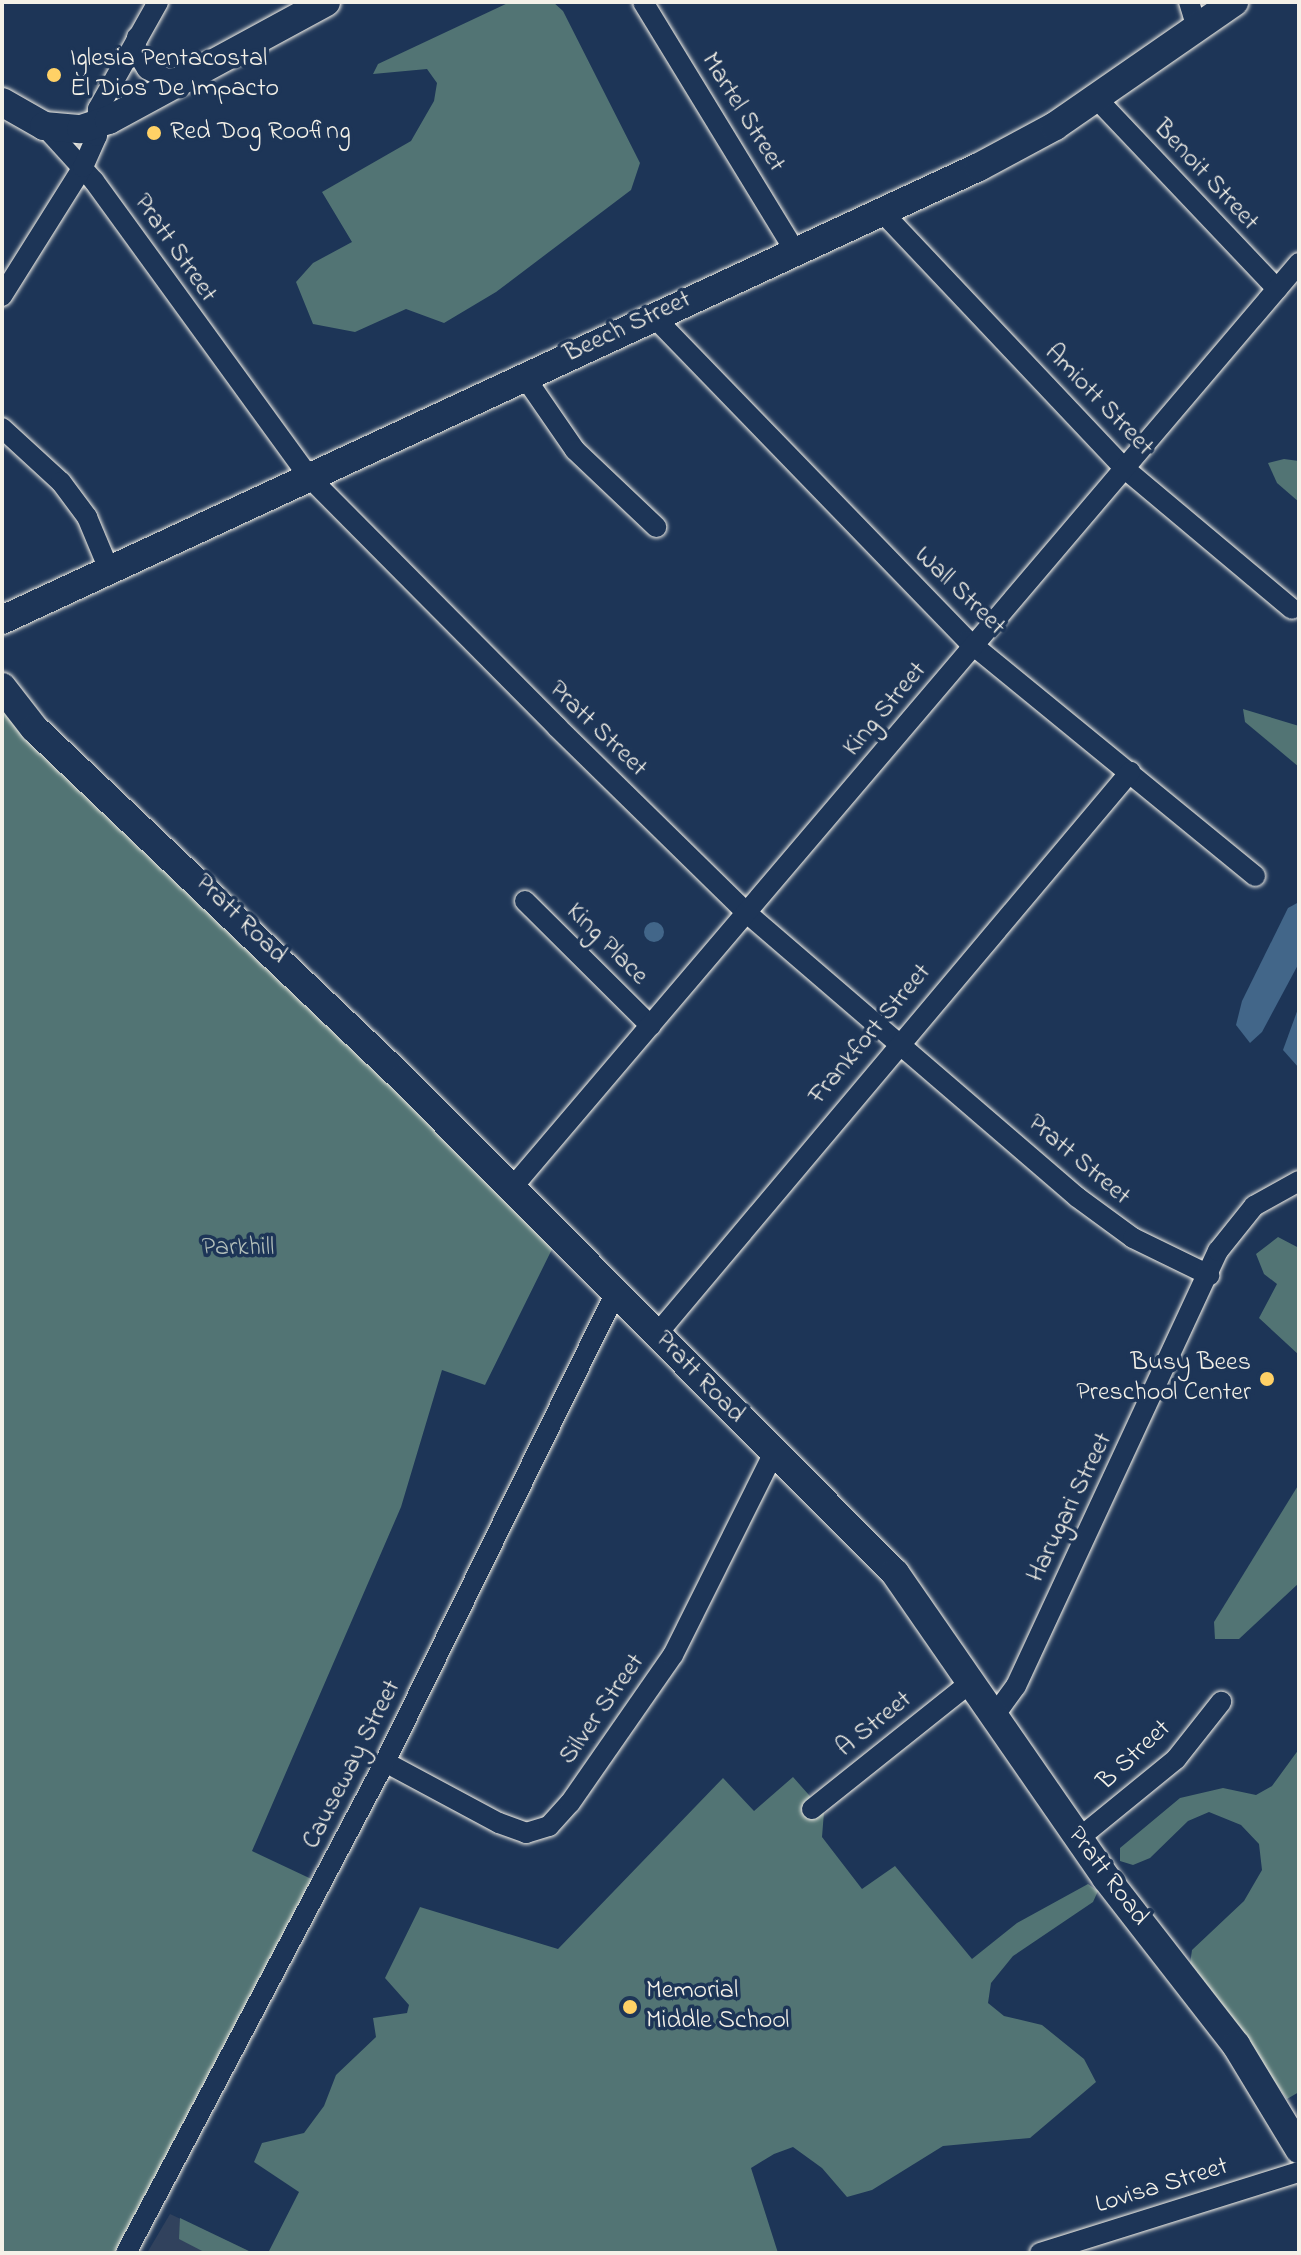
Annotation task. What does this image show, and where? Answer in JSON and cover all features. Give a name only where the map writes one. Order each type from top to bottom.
[{"type":"street","points":[[2,296],[83,167],[97,136],[98,109],[158,2]]},
{"type":"street","points":[[2,102],[44,126],[81,129],[97,124],[326,2]]},
{"type":"street","name":"Beech Street","points":[[2,620],[653,316],[883,213],[1027,143],[1096,98],[1193,15],[1234,2]]},
{"type":"street","name":"Martel Street","points":[[651,5],[796,253]]},
{"type":"street","points":[[137,37],[135,49],[147,69],[167,79],[184,77]]},
{"type":"street","name":"Benoit Street","points":[[1096,98],[1277,289]]},
{"type":"street","name":"Pratt Street","points":[[44,126],[83,167],[310,478],[748,914],[1107,1221],[1209,1275]]},
{"type":"street","name":"Amiott Street","points":[[883,213],[1124,468],[1292,609]]},
{"type":"street","name":"King Street","points":[[511,1189],[1299,263]]},
{"type":"street","name":"Wall Street","points":[[653,316],[974,646],[1255,876]]},
{"type":"street","points":[[524,376],[575,450],[656,527]]},
{"type":"street","points":[[2,428],[61,482],[87,517],[110,572]]},
{"type":"street","name":"Pratt Road","points":[[2,687],[34,728],[166,848],[895,1573],[1078,1839],[1236,2045],[1299,2149]]},
{"type":"street","name":"Frankfort Street","points":[[657,1334],[898,1042],[1130,772]]},
{"type":"street","name":"King Place","points":[[525,901],[651,1026]]},
{"type":"street","name":"Harugari Street","points":[[994,1716],[1016,1686],[1209,1275],[1239,1221],[1299,1181]]},
{"type":"street","name":"Causeway Street","points":[[126,2253],[385,1762],[615,1294]]},
{"type":"street","name":"Silver Street","points":[[385,1762],[499,1823],[526,1833],[549,1826],[570,1803],[673,1655],[773,1454]]},
{"type":"street","name":"A Street","points":[[812,1809],[971,1682]]},
{"type":"street","name":"B Street","points":[[1078,1839],[1176,1759],[1221,1702]]},
{"type":"street","name":"Lovisa Street","points":[[1040,2253],[1070,2248],[1299,2172]]},
{"type":"shaded area","points":[[1299,902],[1299,963],[1262,1032],[1250,1043],[1236,1025],[1242,1001],[1288,908]]},
{"type":"shaded area","points":[[654,922],[661,925],[664,932],[661,939],[654,942],[647,939],[644,932],[647,925]]},
{"type":"shaded area","points":[[1299,1006],[1299,1068],[1283,1050]]},
{"type":"shaded area","points":[[170,2214],[253,2253],[147,2253]]},
{"type":"green space","points":[[510,2],[553,2],[563,11],[640,163],[631,190],[496,292],[444,323],[406,309],[355,332],[313,324],[296,282],[313,263],[352,242],[322,192],[411,141],[434,101],[437,83],[427,69],[373,74],[378,64]]},
{"type":"green space","points":[[1284,459],[1299,461],[1299,502],[1277,483],[1268,463]]},
{"type":"green space","name":"Parkhill","points":[[2,687],[558,1237],[485,1385],[442,1370],[401,1507],[252,1851],[322,1884],[126,2253],[2,2253]]},
{"type":"green space","points":[[1243,709],[1299,726],[1299,767],[1245,722]]},
{"type":"green space","points":[[1278,1237],[1299,1248],[1299,1355],[1259,1318],[1277,1284],[1264,1274],[1256,1254]]},
{"type":"green space","points":[[1299,1484],[1299,1583],[1239,1639],[1215,1639],[1214,1622]]},
{"type":"green space","points":[[1299,1749],[1299,2092],[1287,2099],[1190,1964],[1192,1950],[1244,1901],[1262,1870],[1259,1844],[1241,1825],[1209,1812],[1188,1821],[1150,1858],[1133,1865],[1120,1861],[1120,1848],[1180,1798],[1223,1788],[1256,1795],[1272,1786]]},
{"type":"green space","name":"Memorial Middle School","points":[[793,1777],[824,1812],[822,1837],[862,1889],[895,1866],[972,1959],[1017,1923],[1088,1884],[1098,1891],[1093,1902],[1013,1956],[991,1983],[988,2003],[1004,2016],[1042,2025],[1084,2059],[1096,2082],[1030,2138],[943,2146],[872,2190],[847,2197],[822,2168],[793,2147],[774,2154],[751,2168],[778,2253],[268,2253],[299,2192],[254,2162],[262,2143],[304,2133],[324,2106],[336,2075],[376,2037],[373,2018],[407,2013],[409,2005],[385,1978],[420,1907],[558,1949],[723,1778],[754,1811]]},
{"type":"green space","points":[[180,2218],[253,2253],[206,2253],[179,2239]]},
{"type":"place","name":"Iglesia Pentacostal El Dios De Impacto","points":[[54,75]]},
{"type":"place","name":"Red Dog Roofing","points":[[154,133]]},
{"type":"place","name":"Busy Bees Preschool Center","points":[[1267,1379]]},
{"type":"place","name":"Memorial Middle School","points":[[630,2007]]}]
